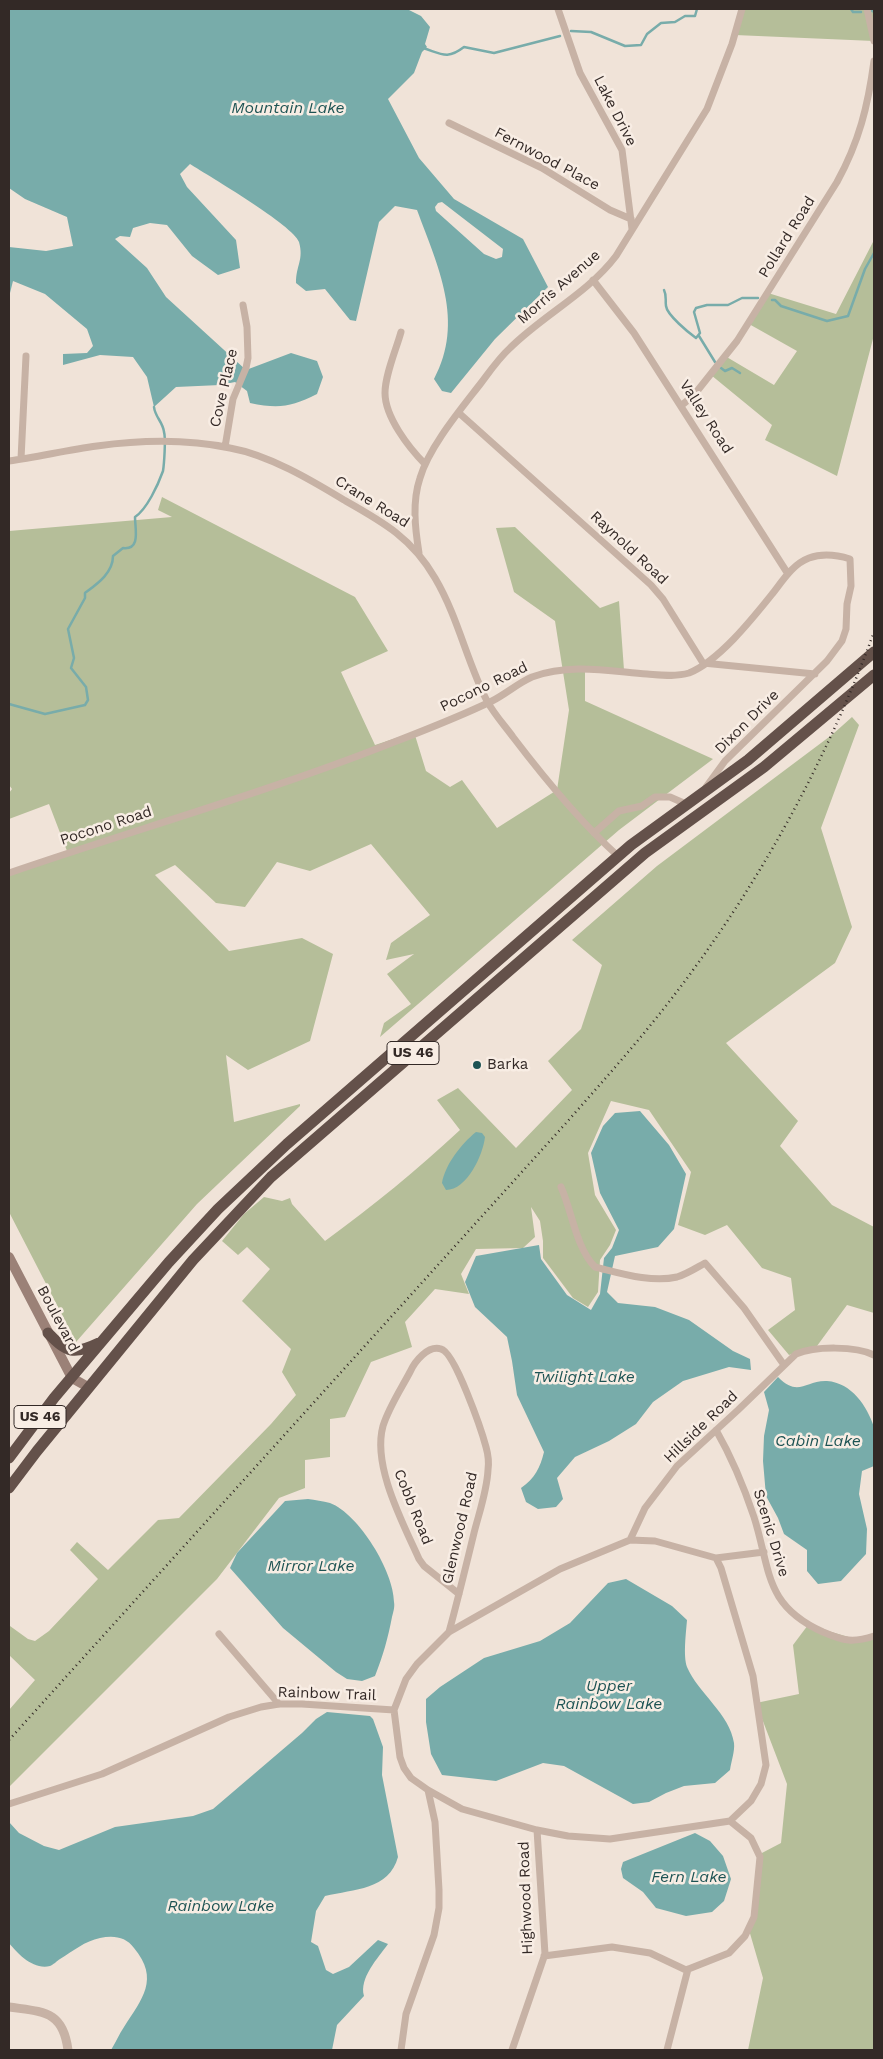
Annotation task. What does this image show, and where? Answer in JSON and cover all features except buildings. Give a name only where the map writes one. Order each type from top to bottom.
[{"type":"highway","name":"US 46","points":[[9,1458],[102,1341],[169,1262],[218,1209],[287,1144],[618,856],[777,737],[874,652]]},
{"type":"highway","name":"US 46","points":[[9,1488],[88,1387],[193,1260],[272,1177],[644,853],[764,767],[874,675]]},
{"type":"highway","points":[[48,1333],[59,1345],[76,1351],[85,1350],[102,1341]]},
{"type":"main road","name":"Boulevard","points":[[9,1257],[72,1378]]},
{"type":"main road","points":[[72,1378],[88,1387]]},
{"type":"street","name":"Lake Drive","points":[[558,9],[580,72],[622,150],[632,229]]},
{"type":"street","name":"Morris Avenue","points":[[419,554],[415,528],[416,496],[425,464],[459,413],[510,347],[609,266],[707,109],[732,44],[742,9]]},
{"type":"street","points":[[867,9],[874,41]]},
{"type":"street","name":"Pollard Road","points":[[682,406],[694,395],[737,342],[851,157],[866,114],[874,61]]},
{"type":"street","name":"Fernwood Place","points":[[449,123],[542,168],[610,210],[631,219]]},
{"type":"street","name":"Valley Road","points":[[593,280],[634,332],[788,574]]},
{"type":"street","name":"Cove Place","points":[[226,447],[234,394],[246,368],[248,340],[243,305]]},
{"type":"street","points":[[401,332],[385,394],[389,412],[403,439],[425,464]]},
{"type":"street","points":[[21,459],[26,356]]},
{"type":"street","name":"Raynold Road","points":[[459,413],[651,585],[663,599],[704,663]]},
{"type":"street","name":"Crane Road","points":[[9,460],[95,446],[162,441],[200,443],[226,447],[245,452],[308,479],[396,531],[419,554],[435,577],[446,598],[488,703],[544,777],[594,834],[618,856]]},
{"type":"street","name":"Pocono Road","points":[[9,873],[286,781],[390,744],[488,703],[530,678],[562,669],[594,669],[671,675],[690,672],[727,646],[788,574],[800,563],[811,557],[835,555],[850,559],[851,586],[846,604],[846,629],[842,641],[815,674]]},
{"type":"street","points":[[704,663],[815,674]]},
{"type":"street","name":"Dixon Drive","points":[[701,793],[725,761],[815,674]]},
{"type":"street","points":[[594,834],[619,811],[642,806],[655,797],[670,797],[686,804]]},
{"type":"street","points":[[561,1187],[568,1202],[583,1250],[595,1266],[641,1276],[669,1278],[679,1277],[705,1263],[744,1308],[784,1365],[796,1354],[805,1350],[850,1350],[874,1355]]},
{"type":"street","name":"Cobb Road","points":[[443,1349],[435,1348],[428,1351],[413,1366],[387,1415],[383,1427],[380,1450],[384,1474],[419,1559],[424,1566],[459,1594]]},
{"type":"street","name":"Glenwood Road","points":[[443,1349],[449,1354],[464,1385],[487,1450],[488,1470],[482,1502],[449,1632]]},
{"type":"street","name":"Hillside Road","points":[[630,1540],[645,1508],[677,1466],[784,1365]]},
{"type":"street","name":"Scenic Drive","points":[[716,1430],[738,1472],[764,1552],[769,1578],[792,1614],[816,1629],[846,1641],[859,1641],[874,1636]]},
{"type":"street","points":[[394,1710],[406,1679],[417,1664],[449,1632],[542,1578],[630,1540],[655,1541],[716,1558],[764,1552]]},
{"type":"street","points":[[544,1956],[612,1947],[650,1953],[686,1970],[729,1953],[745,1936],[754,1917],[760,1857],[751,1838],[730,1821],[756,1795],[766,1765],[753,1676],[721,1568],[716,1558]]},
{"type":"street","points":[[219,1634],[279,1704]]},
{"type":"street","name":"Rainbow Trail","points":[[9,1804],[102,1774],[229,1717],[279,1704],[316,1704],[394,1710],[400,1757],[404,1768],[411,1778],[462,1809],[537,1830],[568,1836],[610,1839],[730,1821]]},
{"type":"street","points":[[401,2050],[406,2014],[434,1935],[439,1908],[435,1822],[428,1790]]},
{"type":"street","name":"Highwood Road","points":[[512,2050],[544,1956],[542,1892],[537,1830]]},
{"type":"street","points":[[667,2050],[688,1969]]},
{"type":"street","points":[[9,2006],[46,2014],[55,2018],[63,2028],[68,2050]]},
{"type":"green space","points":[[742,9],[874,9],[874,41],[735,35]]},
{"type":"green space","points":[[874,240],[874,335],[837,476],[765,440],[772,425],[711,375],[725,356],[774,385],[797,351],[749,324],[768,293],[836,314]]},
{"type":"green space","points":[[162,497],[355,597],[388,651],[341,672],[375,745],[414,732],[426,771],[450,787],[462,780],[497,828],[557,790],[569,710],[555,621],[514,592],[496,528],[515,527],[600,608],[619,601],[624,670],[585,666],[585,701],[713,759],[619,830],[380,1037],[384,1023],[411,1004],[387,974],[414,954],[386,960],[391,943],[430,915],[371,844],[310,871],[277,862],[245,907],[216,903],[175,865],[155,875],[229,951],[302,938],[333,954],[310,1041],[248,1070],[226,1055],[234,1122],[300,1104],[300,1106],[197,1204],[76,1342],[9,1212],[9,871],[67,851],[49,804],[9,819],[9,793],[12,789],[9,785],[9,531],[172,517],[158,510]]},
{"type":"green space","points":[[852,717],[859,725],[821,828],[852,927],[835,963],[726,1043],[798,1121],[780,1146],[832,1205],[874,1227],[874,1313],[847,1305],[817,1346],[789,1355],[768,1330],[795,1310],[791,1278],[762,1268],[727,1225],[705,1235],[678,1225],[691,1172],[649,1110],[611,1101],[588,1153],[595,1195],[616,1230],[610,1245],[600,1260],[598,1292],[588,1307],[573,1298],[543,1258],[540,1221],[531,1207],[535,1237],[523,1248],[476,1249],[461,1274],[469,1294],[435,1289],[405,1322],[412,1347],[371,1362],[345,1417],[330,1419],[330,1457],[305,1460],[305,1488],[279,1498],[217,1579],[9,1787],[9,1710],[35,1680],[9,1655],[9,1627],[28,1639],[35,1641],[49,1631],[98,1579],[70,1550],[77,1542],[108,1570],[158,1520],[179,1518],[271,1424],[296,1395],[282,1372],[291,1349],[242,1301],[270,1269],[247,1247],[238,1255],[222,1241],[244,1214],[264,1197],[282,1201],[290,1198],[292,1204],[325,1241],[360,1215],[460,1130],[437,1100],[458,1088],[516,1148],[572,1090],[548,1061],[581,1029],[602,965],[572,940],[657,866],[833,734]]},
{"type":"green space","points":[[808,1625],[862,1641],[874,1635],[874,2050],[748,2050],[763,1978],[749,1930],[760,1854],[781,1843],[787,1784],[756,1703],[799,1694],[793,1645]]},
{"type":"water","name":"Mountain Lake","points":[[9,9],[407,9],[421,16],[430,27],[425,44],[427,47],[422,52],[414,73],[388,99],[419,158],[454,199],[523,239],[548,287],[495,339],[451,393],[442,391],[434,379],[443,357],[448,315],[440,273],[417,210],[395,206],[379,222],[356,321],[350,320],[325,289],[306,291],[296,283],[301,253],[299,242],[294,235],[267,213],[190,164],[180,174],[187,187],[236,240],[240,268],[218,275],[192,256],[167,225],[150,223],[133,228],[130,237],[120,236],[115,239],[147,268],[166,297],[246,370],[291,353],[317,361],[323,377],[317,394],[300,402],[285,406],[250,403],[247,391],[235,382],[220,385],[176,387],[154,407],[147,377],[133,357],[100,355],[63,365],[63,354],[87,353],[93,346],[87,329],[45,294],[13,281],[9,297],[9,247],[46,251],[73,246],[67,217],[25,199],[9,188]],"holes":[[[442,202],[503,249],[502,257],[496,259],[484,254],[436,211],[435,207],[438,203]]]},
{"type":"water","name":"Twilight Lake","points":[[640,1111],[669,1145],[686,1174],[674,1229],[658,1247],[615,1256],[607,1292],[618,1303],[655,1307],[689,1320],[733,1351],[750,1359],[751,1370],[729,1367],[683,1381],[653,1402],[636,1424],[609,1441],[575,1457],[557,1478],[563,1499],[556,1507],[538,1509],[526,1502],[521,1488],[536,1472],[544,1452],[517,1395],[507,1337],[475,1307],[465,1282],[476,1256],[539,1245],[541,1259],[567,1295],[591,1310],[600,1294],[604,1258],[612,1248],[619,1230],[600,1193],[591,1153],[603,1126],[615,1113]]},
{"type":"water","points":[[476,1132],[482,1133],[485,1137],[481,1153],[473,1170],[461,1184],[446,1190],[442,1183],[446,1169],[459,1149]]},
{"type":"water","name":"Cabin Lake","points":[[778,1377],[785,1383],[797,1387],[819,1381],[827,1381],[844,1386],[863,1404],[874,1427],[874,1466],[862,1471],[859,1494],[867,1529],[866,1554],[841,1581],[818,1584],[807,1571],[807,1550],[784,1534],[766,1496],[763,1461],[764,1436],[769,1410],[764,1392]]},
{"type":"water","name":"Mirror Lake","points":[[308,1499],[330,1503],[341,1509],[352,1519],[373,1545],[388,1575],[394,1610],[387,1640],[375,1676],[362,1681],[347,1679],[336,1672],[283,1628],[230,1568],[237,1553],[285,1501]]},
{"type":"water","name":"Upper Rainbow Lake","points":[[626,1579],[672,1606],[687,1620],[685,1651],[687,1667],[698,1686],[727,1723],[731,1732],[734,1746],[730,1770],[715,1783],[684,1786],[649,1802],[633,1804],[564,1766],[543,1763],[496,1781],[442,1775],[431,1754],[426,1722],[426,1699],[440,1687],[484,1658],[540,1641],[570,1623],[608,1583]]},
{"type":"water","name":"Rainbow Lake","points":[[327,1712],[370,1716],[373,1719],[383,1747],[382,1775],[398,1857],[387,1876],[379,1882],[358,1889],[325,1896],[316,1911],[311,1942],[318,1946],[326,1970],[333,1974],[349,1967],[378,1940],[388,1944],[367,1975],[363,1989],[364,1996],[337,2025],[332,2050],[111,2050],[146,1989],[146,1969],[142,1959],[131,1944],[115,1937],[89,1941],[50,1966],[44,1967],[26,1960],[17,1952],[9,1943],[9,1822],[19,1833],[44,1846],[59,1850],[115,1827],[193,1816],[213,1809],[316,1719]]},
{"type":"water","name":"Fern Lake","points":[[695,1833],[710,1841],[723,1856],[731,1879],[724,1901],[712,1912],[686,1916],[656,1908],[643,1892],[623,1878],[621,1869],[623,1862]]},
{"type":"waterway","points":[[571,31],[591,32],[625,46],[641,45],[647,34],[661,23],[675,22],[685,16],[695,16],[697,9]]},
{"type":"waterway","points":[[851,9],[853,12],[861,12]]},
{"type":"waterway","points":[[423,48],[444,55],[449,55],[464,47],[494,53],[560,36]]},
{"type":"waterway","points":[[772,300],[775,300],[781,306],[827,321],[848,316],[865,269],[874,253]]},
{"type":"waterway","points":[[664,290],[667,310],[679,324],[696,338],[700,333],[694,312],[696,308],[707,305],[728,305],[742,298],[758,298]]},
{"type":"waterway","points":[[699,336],[715,362]]},
{"type":"waterway","points":[[721,368],[725,371],[732,368],[740,373]]},
{"type":"waterway","points":[[9,704],[45,714],[85,705],[88,700],[86,687],[71,668],[74,658],[68,629],[85,598],[85,593],[107,573],[113,556],[123,548],[129,548],[135,542],[135,517],[148,503],[161,477],[164,463],[165,435],[154,407]]},
{"type":"railway","points":[[9,1740],[567,1122],[672,998],[733,913],[787,823],[834,729],[874,632]]},
{"type":"place","name":"Barka","points":[[477,1065]]}]
